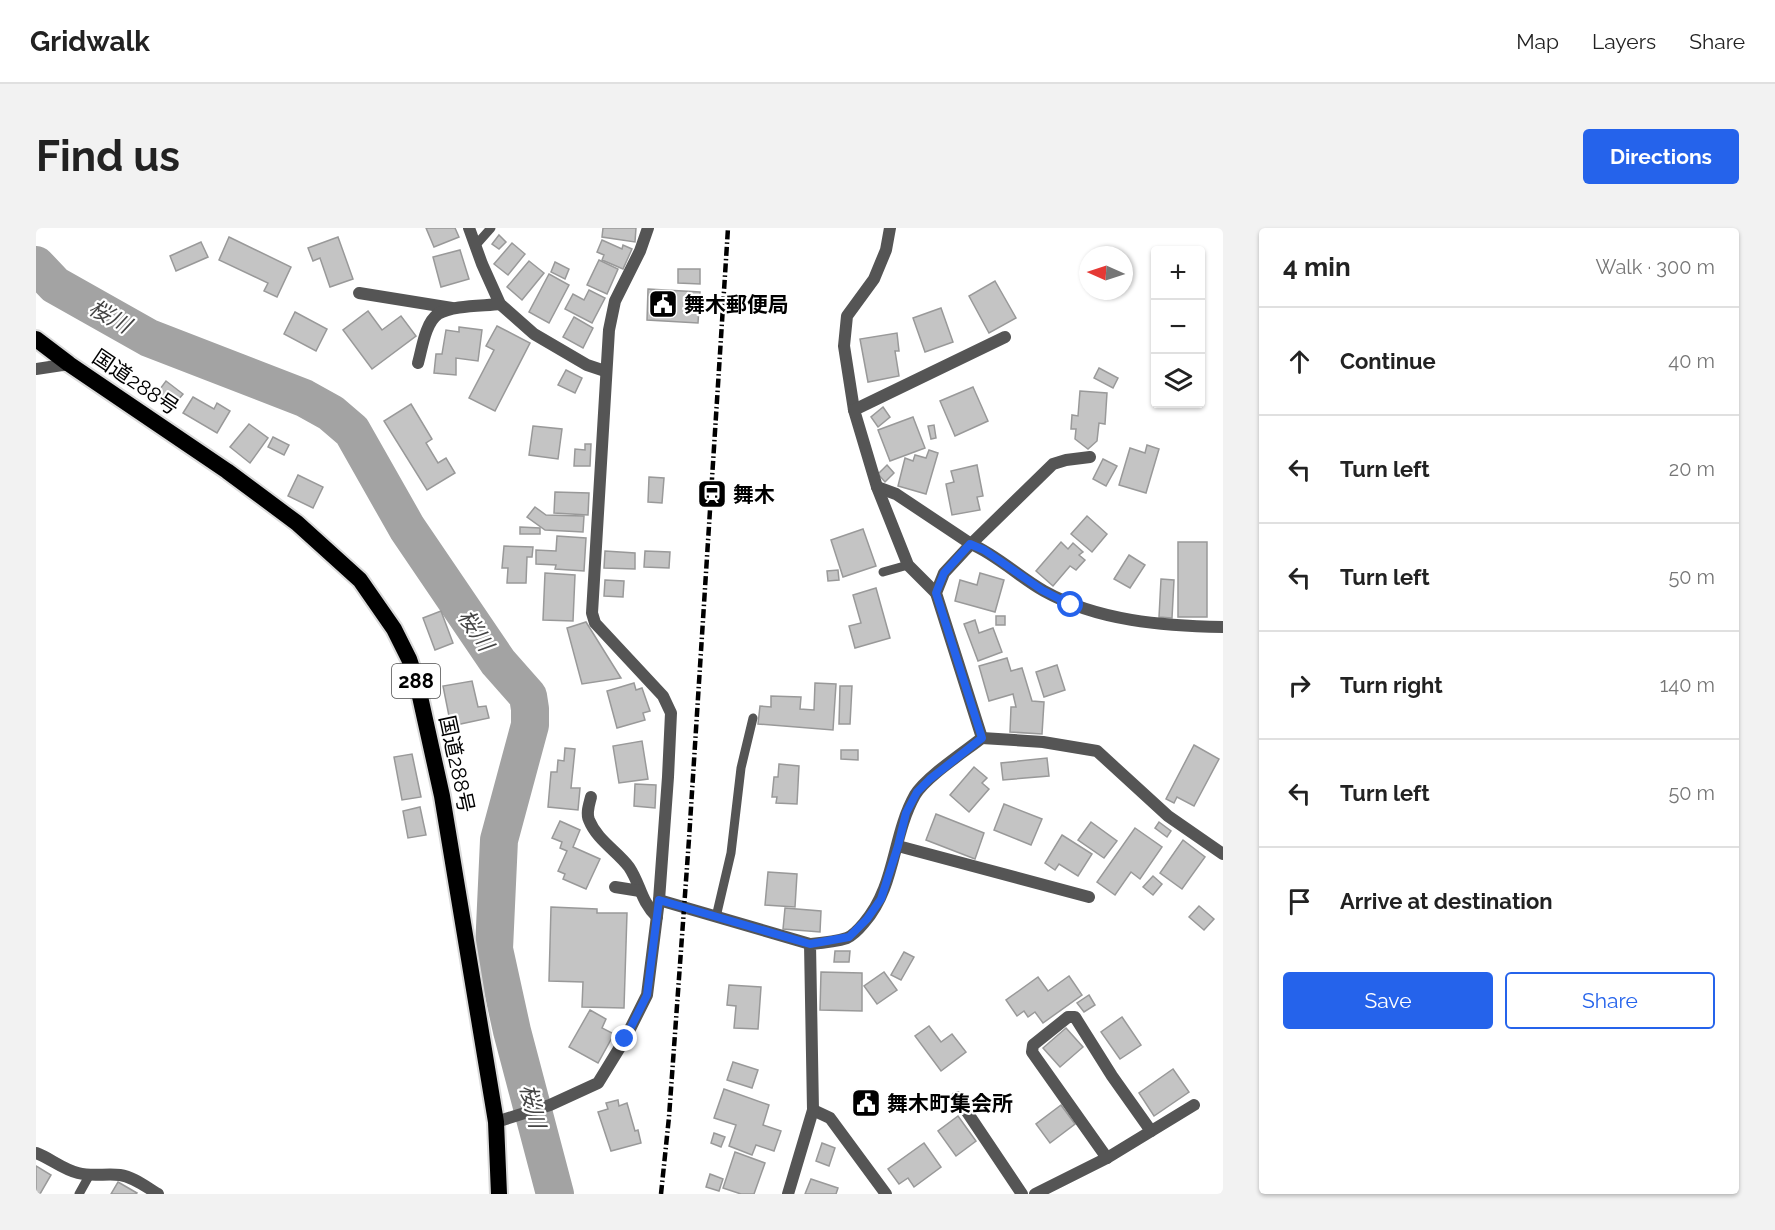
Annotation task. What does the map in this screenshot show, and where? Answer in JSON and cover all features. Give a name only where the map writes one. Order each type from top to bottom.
[{"type":"highway","name":"国道288号","points":[[36,339],[69,364],[227,471],[297,523],[338,557],[360,580],[394,629],[417,683],[442,796],[496,1122],[499,1194]]},
{"type":"street","points":[[469,228],[500,304],[534,334],[587,364],[605,371]]},
{"type":"street","points":[[496,1122],[550,1105],[598,1083],[625,1039],[647,995],[659,900],[669,777],[671,713],[663,696],[595,623],[592,613],[609,330],[615,301],[640,251],[648,228]]},
{"type":"street","points":[[890,228],[886,250],[874,279],[848,316],[844,346],[854,410],[877,487],[908,565],[936,593],[982,738]]},
{"type":"street","points":[[359,292],[455,309]]},
{"type":"street","points":[[418,363],[430,323],[438,314],[455,309],[500,304]]},
{"type":"street","points":[[854,410],[1005,337]]},
{"type":"street","points":[[36,369],[69,364]]},
{"type":"street","points":[[936,593],[944,573],[970,544],[1053,464],[1090,456]]},
{"type":"street","points":[[877,487],[896,494],[1042,590],[1071,605],[1088,611],[1185,627],[1223,627]]},
{"type":"street","points":[[659,900],[810,944],[842,939],[855,933],[881,899],[906,813],[917,792],[982,738],[1043,742],[1097,752],[1168,816],[1223,854]]},
{"type":"street","points":[[591,797],[587,813],[589,821],[598,835],[631,870],[644,901],[657,917]]},
{"type":"street","points":[[898,846],[1089,897]]},
{"type":"street","points":[[615,886],[640,891]]},
{"type":"street","points":[[788,1194],[813,1110],[810,944]]},
{"type":"street","points":[[1107,1158],[1032,1052],[1033,1045],[1068,1017],[1075,1017],[1112,1076],[1152,1131]]},
{"type":"street","points":[[957,1097],[1022,1194]]},
{"type":"street","points":[[1035,1194],[1107,1158],[1194,1106]]},
{"type":"street","points":[[813,1110],[830,1118],[886,1194]]},
{"type":"street","points":[[36,1153],[63,1168],[89,1176],[119,1175],[158,1194]]},
{"type":"lane","points":[[475,246],[491,228]]},
{"type":"lane","points":[[883,573],[908,565]]},
{"type":"lane","points":[[716,917],[731,853],[741,768],[753,718]]},
{"type":"lane","points":[[79,1194],[89,1176]]},
{"type":"building","points":[[426,228],[455,228],[459,237],[434,247]]},
{"type":"building","points":[[603,228],[636,228],[635,242],[602,237]]},
{"type":"building","points":[[499,235],[506,242],[499,249],[492,244]]},
{"type":"building","points":[[229,237],[291,267],[277,297],[264,291],[268,283],[219,260]]},
{"type":"building","points":[[338,237],[353,279],[330,287],[320,258],[313,261],[308,248]]},
{"type":"building","points":[[602,240],[622,249],[623,245],[632,249],[623,269],[602,260],[604,255],[597,252]]},
{"type":"building","points":[[201,242],[208,257],[176,271],[170,256]]},
{"type":"building","points":[[512,243],[525,254],[508,275],[494,264]]},
{"type":"building","points":[[460,250],[469,279],[441,287],[433,257]]},
{"type":"building","points":[[599,260],[618,269],[607,294],[587,285]]},
{"type":"building","points":[[529,261],[544,273],[522,300],[507,287]]},
{"type":"building","points":[[555,262],[569,269],[565,279],[551,272]]},
{"type":"building","points":[[678,269],[700,269],[700,284],[678,283]]},
{"type":"building","points":[[549,274],[569,285],[549,323],[529,312]]},
{"type":"building","points":[[995,281],[1016,318],[989,333],[969,296]]},
{"type":"building","points":[[648,289],[700,292],[698,323],[647,320]]},
{"type":"building","points":[[589,290],[605,298],[592,323],[565,309],[573,294],[584,300]]},
{"type":"building","points":[[941,308],[953,342],[925,352],[913,318]]},
{"type":"building","points":[[368,311],[382,330],[401,316],[416,336],[372,369],[343,330]]},
{"type":"building","points":[[295,312],[327,329],[316,351],[284,334]]},
{"type":"building","points":[[574,317],[593,328],[583,348],[563,337]]},
{"type":"building","points":[[497,326],[530,343],[495,411],[469,398],[494,350],[486,346]]},
{"type":"building","points":[[459,327],[482,330],[478,361],[456,358],[456,375],[434,373],[436,354],[442,354],[446,330],[459,332]]},
{"type":"building","points":[[897,333],[899,351],[895,351],[899,376],[868,382],[860,339]]},
{"type":"building","points":[[1099,368],[1118,378],[1113,388],[1094,378]]},
{"type":"building","points":[[566,370],[582,378],[575,393],[558,385]]},
{"type":"building","points":[[166,381],[183,394],[173,406],[157,393]]},
{"type":"building","points":[[973,387],[988,421],[955,436],[940,401]]},
{"type":"building","points":[[1080,391],[1107,393],[1105,424],[1099,423],[1097,441],[1088,449],[1075,439],[1076,429],[1071,429],[1072,415],[1078,416]]},
{"type":"building","points":[[193,397],[214,409],[217,403],[230,411],[217,433],[183,413]]},
{"type":"building","points":[[411,404],[432,439],[426,443],[438,463],[446,458],[455,473],[427,490],[384,421]]},
{"type":"building","points":[[883,407],[890,417],[878,427],[871,417]]},
{"type":"building","points":[[913,417],[925,448],[890,461],[878,430]]},
{"type":"building","points":[[249,424],[268,438],[250,463],[230,447]]},
{"type":"building","points":[[934,425],[936,438],[931,439],[928,426]]},
{"type":"building","points":[[533,426],[562,429],[558,459],[529,455]]},
{"type":"building","points":[[273,437],[289,445],[284,455],[268,447]]},
{"type":"building","points":[[585,444],[591,444],[590,466],[574,466],[575,449],[585,450]]},
{"type":"building","points":[[1147,445],[1159,449],[1146,493],[1119,485],[1130,448],[1145,453]]},
{"type":"building","points":[[929,450],[938,453],[926,494],[898,486],[905,458],[913,461],[915,455],[926,458]]},
{"type":"building","points":[[1103,459],[1117,466],[1106,486],[1093,479]]},
{"type":"building","points":[[887,465],[894,473],[885,482],[878,474]]},
{"type":"building","points":[[977,465],[983,496],[977,497],[980,510],[952,515],[946,484],[954,482],[951,471]]},
{"type":"building","points":[[298,475],[323,487],[313,508],[288,496]]},
{"type":"building","points":[[649,477],[664,478],[662,503],[648,502]]},
{"type":"building","points":[[555,492],[589,493],[588,515],[554,513]]},
{"type":"building","points":[[535,507],[546,515],[584,516],[583,532],[545,530],[527,517]]},
{"type":"building","points":[[1087,516],[1107,534],[1092,552],[1071,534]]},
{"type":"building","points":[[520,527],[540,528],[540,534],[520,534]]},
{"type":"building","points":[[863,529],[876,566],[843,577],[831,540]]},
{"type":"building","points":[[557,536],[586,538],[584,571],[555,569],[556,565],[536,564],[536,550],[556,551]]},
{"type":"building","points":[[1061,542],[1068,549],[1073,543],[1083,552],[1079,555],[1085,560],[1076,570],[1070,566],[1053,586],[1036,571]]},
{"type":"building","points":[[1178,542],[1207,542],[1207,617],[1178,617]]},
{"type":"building","points":[[504,546],[533,547],[532,557],[527,557],[526,583],[507,583],[508,568],[502,568]]},
{"type":"building","points":[[605,551],[635,553],[635,569],[604,568]]},
{"type":"building","points":[[645,551],[670,552],[669,568],[644,567]]},
{"type":"building","points":[[1129,555],[1145,565],[1130,588],[1114,579]]},
{"type":"building","points":[[838,570],[839,580],[828,581],[827,571]]},
{"type":"building","points":[[545,573],[575,575],[573,621],[543,620]]},
{"type":"building","points":[[980,573],[1004,580],[995,612],[955,601],[960,580],[977,585]]},
{"type":"building","points":[[1161,579],[1174,580],[1172,618],[1159,617]]},
{"type":"building","points":[[605,580],[624,581],[623,597],[604,596]]},
{"type":"building","points":[[876,588],[890,638],[855,648],[849,626],[861,623],[853,595]]},
{"type":"building","points":[[441,611],[453,643],[435,650],[423,618]]},
{"type":"building","points":[[996,616],[1005,616],[1005,625],[996,625]]},
{"type":"building","points":[[975,620],[979,633],[993,628],[1002,652],[978,661],[964,624]]},
{"type":"building","points":[[586,622],[621,678],[582,684],[567,628]]},
{"type":"building","points":[[1007,658],[1011,671],[1022,668],[1032,701],[1044,702],[1042,734],[1010,732],[1011,707],[1016,707],[1013,694],[989,701],[979,666]]},
{"type":"building","points":[[1057,665],[1065,690],[1044,697],[1036,672]]},
{"type":"building","points":[[472,681],[478,707],[486,706],[489,718],[451,726],[443,686]]},
{"type":"building","points":[[634,683],[636,690],[642,688],[650,711],[643,713],[645,720],[617,728],[607,691]]},
{"type":"building","points":[[815,683],[836,684],[833,730],[758,724],[760,706],[771,707],[771,696],[801,697],[800,709],[814,710]]},
{"type":"building","points":[[840,686],[852,686],[850,724],[839,724]]},
{"type":"building","points":[[642,741],[648,779],[619,783],[613,746]]},
{"type":"building","points":[[1194,745],[1219,759],[1194,806],[1177,797],[1174,803],[1166,799]]},
{"type":"building","points":[[565,748],[575,749],[571,788],[580,788],[578,810],[548,807],[551,772],[557,772],[558,760],[564,761]]},
{"type":"building","points":[[841,750],[858,750],[858,760],[841,759]]},
{"type":"building","points":[[412,754],[421,797],[402,800],[394,757]]},
{"type":"building","points":[[1047,758],[1049,776],[1003,780],[1001,763]]},
{"type":"building","points":[[779,764],[799,766],[797,804],[776,803],[777,797],[772,797],[774,777],[778,777]]},
{"type":"building","points":[[974,767],[987,778],[982,783],[989,789],[969,812],[950,795]]},
{"type":"building","points":[[635,784],[656,785],[655,808],[634,806]]},
{"type":"building","points":[[1004,804],[1042,819],[1031,845],[994,830]]},
{"type":"building","points":[[420,807],[426,835],[408,838],[403,811]]},
{"type":"building","points":[[936,814],[984,833],[975,859],[926,840]]},
{"type":"building","points":[[560,821],[580,830],[573,847],[600,859],[586,889],[563,879],[565,874],[558,871],[567,851],[560,848],[562,842],[552,838]]},
{"type":"building","points":[[1091,822],[1117,841],[1104,858],[1078,840]]},
{"type":"building","points":[[1159,822],[1171,831],[1167,837],[1155,828]]},
{"type":"building","points":[[1135,828],[1162,847],[1140,879],[1131,872],[1115,895],[1097,882]]},
{"type":"building","points":[[1062,835],[1092,854],[1078,876],[1059,864],[1055,870],[1045,863]]},
{"type":"building","points":[[1183,840],[1205,857],[1182,889],[1160,873]]},
{"type":"building","points":[[768,872],[797,874],[795,907],[765,905]]},
{"type":"building","points":[[1153,876],[1162,884],[1153,895],[1143,887]]},
{"type":"building","points":[[1199,906],[1214,919],[1204,930],[1189,917]]},
{"type":"building","points":[[551,907],[597,909],[597,913],[627,913],[624,1008],[582,1007],[583,982],[549,981]]},
{"type":"building","points":[[785,908],[821,911],[820,932],[783,929]]},
{"type":"building","points":[[835,951],[850,951],[849,962],[834,962]]},
{"type":"building","points":[[904,952],[914,957],[901,980],[891,975]]},
{"type":"building","points":[[821,972],[862,973],[862,1011],[820,1010]]},
{"type":"building","points":[[884,972],[897,990],[877,1004],[864,986]]},
{"type":"building","points":[[1069,976],[1082,995],[1043,1023],[1035,1012],[1028,1017],[1024,1011],[1017,1016],[1006,1000],[1038,977],[1048,991]]},
{"type":"building","points":[[729,985],[761,987],[758,1029],[734,1028],[736,1006],[727,1005]]},
{"type":"building","points":[[1089,995],[1095,1005],[1084,1012],[1077,1003]]},
{"type":"building","points":[[590,1010],[606,1019],[602,1028],[614,1034],[598,1063],[569,1047]]},
{"type":"building","points":[[1122,1017],[1141,1045],[1120,1059],[1101,1032]]},
{"type":"building","points":[[929,1026],[941,1042],[952,1034],[966,1052],[941,1071],[915,1036]]},
{"type":"building","points":[[1066,1028],[1083,1047],[1060,1067],[1043,1048]]},
{"type":"building","points":[[733,1062],[758,1070],[752,1088],[727,1080]]},
{"type":"building","points":[[1173,1069],[1189,1092],[1154,1116],[1139,1093]]},
{"type":"building","points":[[724,1089],[769,1105],[763,1125],[781,1131],[774,1151],[756,1145],[752,1155],[729,1146],[736,1125],[714,1118]]},
{"type":"building","points":[[618,1100],[619,1106],[627,1103],[641,1143],[611,1151],[598,1112],[608,1109],[606,1103]]},
{"type":"building","points":[[1061,1105],[1075,1124],[1050,1143],[1036,1124]]},
{"type":"building","points":[[958,1116],[976,1141],[956,1156],[938,1131]]},
{"type":"building","points":[[714,1133],[725,1137],[721,1147],[711,1143]]},
{"type":"building","points":[[822,1143],[835,1148],[829,1166],[816,1161]]},
{"type":"building","points":[[924,1143],[941,1167],[914,1187],[908,1178],[899,1184],[888,1169]]},
{"type":"building","points":[[735,1152],[765,1163],[754,1194],[741,1194],[723,1188]]},
{"type":"building","points":[[36,1166],[51,1175],[40,1194],[36,1194]]},
{"type":"building","points":[[710,1174],[723,1179],[719,1191],[706,1187]]},
{"type":"building","points":[[811,1179],[838,1188],[836,1194],[805,1194]]},
{"type":"building","points":[[118,1182],[137,1193],[111,1194]]},
{"type":"waterway","name":"桜川","points":[[36,265],[55,285],[149,338],[304,398],[331,413],[352,431],[407,528],[498,662],[528,696],[530,725],[499,840],[494,949],[512,1031],[555,1194]]},
{"type":"railway","points":[[661,1194],[669,1117],[689,839],[728,228]]},
{"type":"place","name":"舞木郵便局","points":[[663,304]]},
{"type":"place","name":"舞木","points":[[712,494]]},
{"type":"place","name":"舞木町集会所","points":[[866,1103]]},
{"type":"route","points":[[625,1039],[647,995],[659,900],[810,944],[849,937],[867,919],[881,899],[889,878],[906,813],[917,792],[982,738],[936,593],[944,573],[970,544],[984,550],[1042,590],[1071,605]]}]
